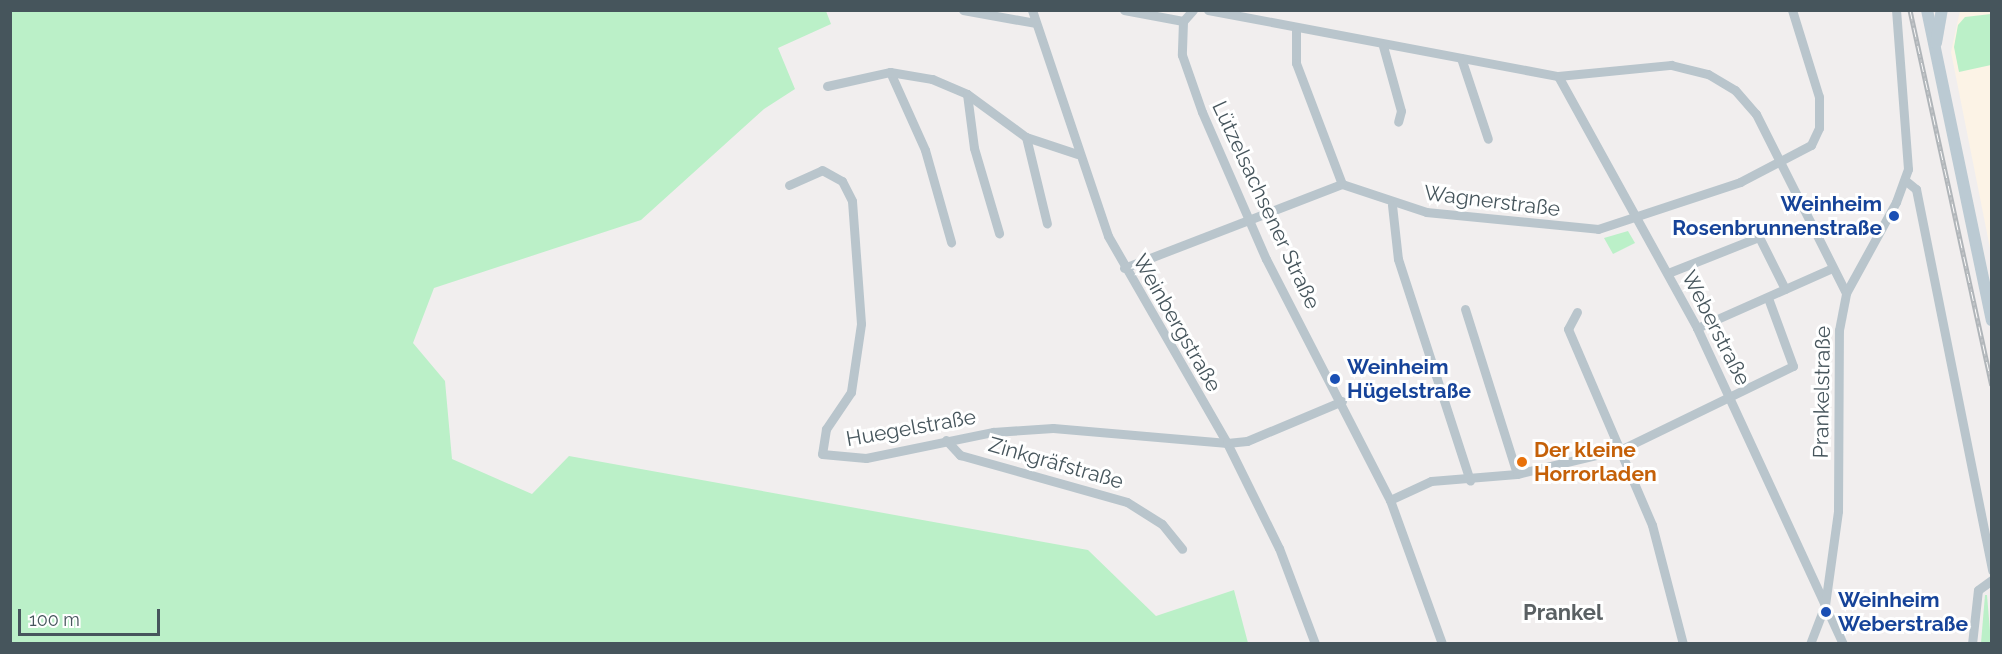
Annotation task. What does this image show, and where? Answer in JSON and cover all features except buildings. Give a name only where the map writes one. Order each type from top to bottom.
[{"type":"main road","points":[[1928,12],[1992,320]]},
{"type":"main road","points":[[1935,53],[1943,14]]},
{"type":"street","points":[[963,10],[1035,23]]},
{"type":"street","name":"Weinbergstraße","points":[[1032,10],[1077,154],[1124,268],[1227,443],[1279,548],[1315,644]]},
{"type":"street","points":[[1124,10],[1183,21],[1193,10]]},
{"type":"street","points":[[1208,10],[1296,31],[1558,76],[1671,65],[1708,74],[1735,90],[1756,114],[1830,268],[1846,293]]},
{"type":"street","name":"Wagnerstraße","points":[[1342,184],[1392,205],[1566,228],[1610,228],[1781,163],[1811,145],[1819,128],[1820,97],[1792,10]]},
{"type":"street","name":"Prankelstraße","points":[[1810,644],[1824,605],[1838,511],[1839,330],[1846,293],[1906,181],[1909,128],[1896,10]]},
{"type":"street","name":"Lützelsachsener Straße","points":[[1183,21],[1182,55],[1247,218],[1342,401],[1390,500],[1442,644]]},
{"type":"street","points":[[1124,268],[1247,218],[1342,184],[1296,63],[1296,31]]},
{"type":"street","points":[[1383,46],[1401,111],[1398,122]]},
{"type":"street","points":[[1461,58],[1488,139]]},
{"type":"street","points":[[827,86],[890,72],[967,94],[1026,137],[1077,154]]},
{"type":"street","points":[[890,72],[925,150],[951,242]]},
{"type":"street","name":"Weberstraße","points":[[1558,76],[1639,216],[1697,328],[1843,644]]},
{"type":"street","points":[[967,94],[974,148],[999,233]]},
{"type":"street","points":[[1026,137],[1047,224]]},
{"type":"street","name":"Huegelstraße","points":[[789,184],[822,170],[842,180],[852,201],[861,324],[851,392],[826,429],[822,454],[866,458],[946,440],[1053,428],[1227,443],[1246,441],[1342,401]]},
{"type":"street","points":[[1906,181],[1916,189],[1934,302],[1992,570]]},
{"type":"street","points":[[1392,205],[1398,259],[1470,481]]},
{"type":"street","points":[[1668,273],[1759,237],[1785,289]]},
{"type":"street","points":[[1697,328],[1768,298],[1830,268]]},
{"type":"street","points":[[1390,500],[1431,481],[1470,481],[1517,474],[1622,450],[1793,366],[1768,298]]},
{"type":"street","points":[[1466,309],[1517,474]]},
{"type":"street","points":[[1577,312],[1568,329],[1622,450],[1652,525],[1683,644]]},
{"type":"street","name":"Zinkgräfstraße","points":[[946,440],[960,455],[1127,502],[1162,524],[1182,549]]},
{"type":"street","points":[[1972,644],[1978,590],[1992,580]]},
{"type":"street","points":[[1308,624],[1308,644]]},
{"type":"shaded area","points":[[1960,11],[1991,11],[1991,253],[1951,52]]},
{"type":"green space","points":[[10,11],[826,11],[831,24],[778,48],[795,89],[764,109],[641,220],[434,288],[413,343],[445,381],[452,459],[532,494],[569,456],[1088,550],[1156,616],[1234,590],[1248,643],[11,643]]},
{"type":"green space","points":[[1991,14],[1991,65],[1959,72],[1954,47],[1958,25],[1965,17]]},
{"type":"green space","points":[[1628,231],[1635,243],[1613,254],[1604,238]]},
{"type":"green space","points":[[1985,595],[1987,595],[1991,643],[1981,643]]},
{"type":"railway","points":[[1910,10],[1992,385]]},
{"type":"place","name":"Weinheim Rosenbrunnenstraße","points":[[1894,216]]},
{"type":"place","name":"Weinheim Hügelstraße","points":[[1335,379]]},
{"type":"place","name":"Der kleine Horrorladen","points":[[1522,462]]},
{"type":"place","name":"Weinheim Weberstraße","points":[[1826,612]]},
{"type":"district","name":"Prankel","points":[[1563,613]]}]
